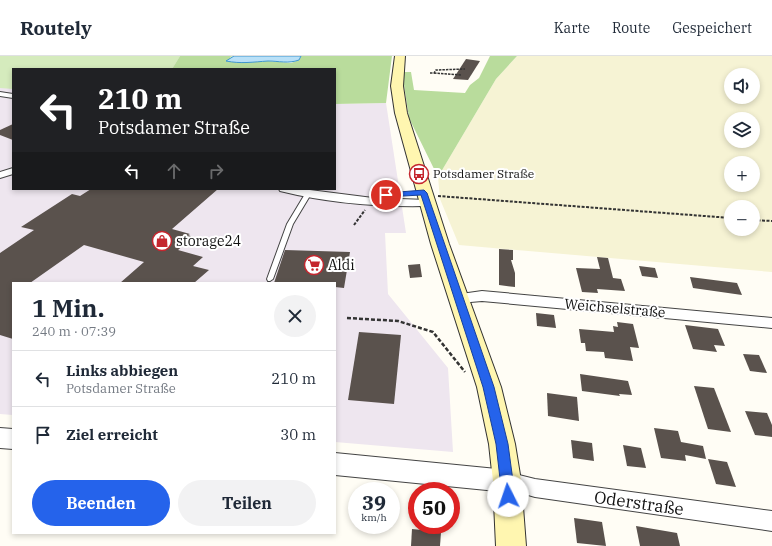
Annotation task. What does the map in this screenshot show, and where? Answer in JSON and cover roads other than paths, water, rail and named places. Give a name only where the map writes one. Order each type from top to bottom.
[{"type":"main road","points":[[400,56],[396,86],[401,113],[429,197],[459,298],[489,387],[502,444],[507,481],[511,546]]},
{"type":"street","points":[[0,94],[12,96]]},
{"type":"street","points":[[0,175],[12,171]]},
{"type":"street","points":[[289,190],[308,194],[392,202],[429,197]]},
{"type":"street","name":"Weichselstraße","points":[[459,298],[482,296],[772,323]]},
{"type":"street","points":[[0,438],[12,439]]},
{"type":"street","points":[[336,464],[507,481]]},
{"type":"street","name":"Oderstraße","points":[[507,481],[530,488],[772,521]]},
{"type":"lane","points":[[270,279],[290,224],[308,194]]},
{"type":"water","points":[[234,56],[301,56],[299,60],[291,62],[268,61],[242,63],[226,61]]},
{"type":"place","name":"Potsdamer Straße","points":[[419,174]]},
{"type":"place","name":"storage24","points":[[162,241]]},
{"type":"place","name":"Aldi","points":[[314,265]]}]
